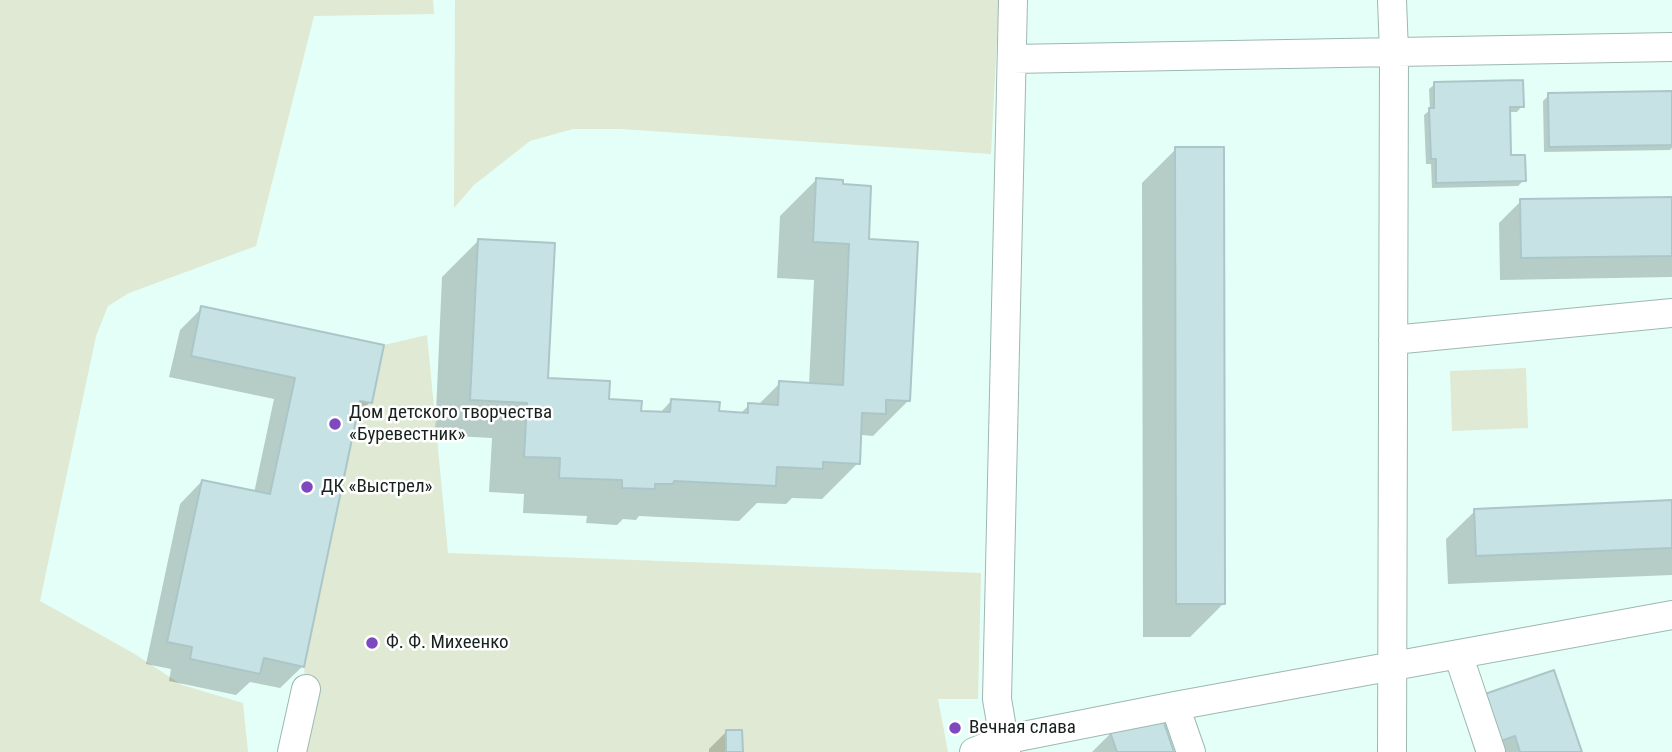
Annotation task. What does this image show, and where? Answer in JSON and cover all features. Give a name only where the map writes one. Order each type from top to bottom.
[{"type":"street","points":[[1005,746],[997,699],[1013,0]]},
{"type":"street","points":[[1392,0],[1392,752]]},
{"type":"street","points":[[1012,59],[1672,47]]},
{"type":"street","points":[[1393,340],[1672,313]]},
{"type":"street","points":[[974,752],[1175,706],[1672,615]]},
{"type":"street","points":[[1458,654],[1491,752]]},
{"type":"street","points":[[292,752],[306,689]]},
{"type":"street","points":[[1175,706],[1191,752]]},
{"type":"green space","points":[[0,0],[433,0],[434,14],[314,16],[256,246],[129,293],[108,306],[96,336],[40,601],[133,653],[182,685],[243,703],[248,752],[0,752]]},
{"type":"green space","points":[[455,0],[999,0],[991,154],[621,129],[573,129],[530,141],[474,185],[454,208]]},
{"type":"green space","points":[[427,335],[448,553],[981,573],[978,699],[938,699],[948,752],[292,752],[306,689],[304,667],[360,401],[372,403],[384,345]]},
{"type":"green space","points":[[1526,368],[1528,428],[1452,431],[1450,371]]},
{"type":"building","points":[[1523,80],[1524,107],[1510,107],[1511,155],[1525,155],[1526,181],[1436,183],[1436,159],[1431,159],[1429,108],[1434,108],[1434,82]]},
{"type":"building","points":[[1672,91],[1672,145],[1549,147],[1548,93]]},
{"type":"building","points":[[1175,147],[1224,147],[1225,604],[1176,604]]},
{"type":"building","points":[[816,178],[871,186],[869,239],[918,242],[910,401],[886,400],[886,414],[862,413],[860,464],[823,462],[823,469],[777,467],[776,486],[674,481],[673,484],[655,484],[655,489],[622,488],[622,480],[559,478],[560,458],[524,457],[527,403],[470,400],[478,239],[555,243],[548,378],[610,381],[609,399],[642,401],[641,411],[670,412],[671,399],[720,402],[719,411],[748,413],[748,403],[778,405],[779,381],[843,385],[849,244],[813,242]]},
{"type":"building","points":[[1672,197],[1672,256],[1521,258],[1520,199]]},
{"type":"building","name":"ДК «Выстрел»","points":[[201,306],[384,345],[372,403],[360,401],[304,667],[264,658],[260,674],[190,659],[192,647],[167,642],[202,480],[270,494],[295,378],[191,356]]},
{"type":"building","points":[[1672,500],[1672,548],[1476,556],[1474,509]]},
{"type":"building","points":[[1554,670],[1582,752],[1520,752],[1515,736],[1501,741],[1485,694]]},
{"type":"building","points":[[1161,714],[1174,752],[1117,752],[1110,732]]},
{"type":"building","points":[[726,730],[742,730],[743,752],[726,752]]},
{"type":"place","name":"Дом детского творчества «Буревестник»","points":[[335,424]]},
{"type":"place","name":"ДК «Выстрел»","points":[[307,487]]},
{"type":"place","name":"Ф. Ф. Михеенко","points":[[372,643]]},
{"type":"place","name":"Вечная слава","points":[[955,728]]}]
